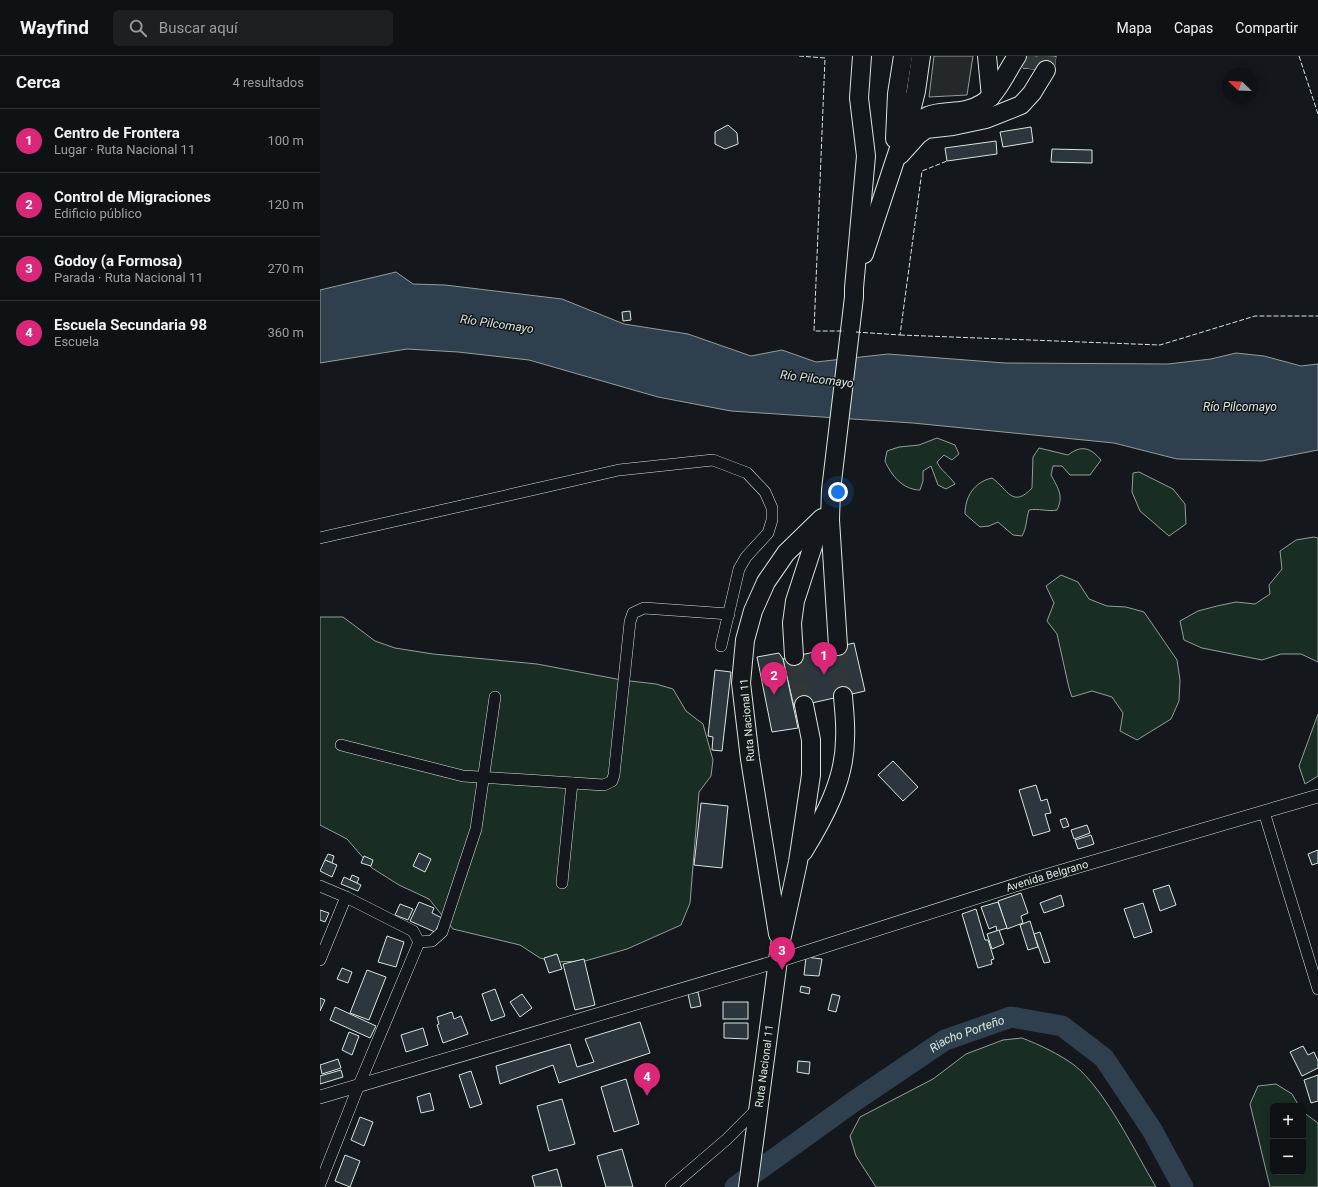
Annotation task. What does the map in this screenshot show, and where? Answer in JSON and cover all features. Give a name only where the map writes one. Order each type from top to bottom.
[{"type":"highway","points":[[854,288],[866,156],[859,98],[862,56]]},
{"type":"highway","points":[[894,162],[897,94],[903,56]]},
{"type":"highway","points":[[854,288],[916,91],[921,56]]},
{"type":"highway","points":[[987,56],[990,97]]},
{"type":"highway","points":[[990,97],[994,56]]},
{"type":"highway","points":[[990,97],[1001,56]]},
{"type":"highway","points":[[990,97],[1009,56]]},
{"type":"highway","points":[[894,162],[915,124],[922,118],[934,113],[955,113],[972,108],[990,97],[1016,56]]},
{"type":"highway","points":[[894,162],[918,135],[926,129],[953,126],[986,119],[1021,105],[1032,93],[1039,70]]},
{"type":"highway","name":"Ruta Nacional 11","points":[[838,646],[830,520],[831,490],[854,288]]},
{"type":"highway","name":"Ruta Nacional 11","points":[[794,656],[792,623],[795,601],[831,490]]},
{"type":"highway","name":"Ruta Nacional 11","points":[[779,953],[750,759],[741,683],[745,640],[753,611],[766,582],[786,553],[822,518]]},
{"type":"highway","name":"Ruta Nacional 11","points":[[798,862],[819,825],[840,776],[846,740],[843,696]]},
{"type":"highway","name":"Ruta Nacional 11","points":[[748,1187],[779,953],[798,862],[811,775],[811,740],[804,705]]},
{"type":"street","points":[[320,538],[619,470],[713,460],[747,473],[765,492],[772,508],[772,520],[768,533],[746,557],[739,569],[721,646]]},
{"type":"street","points":[[341,745],[463,776],[604,785],[612,781],[614,774],[630,622],[633,613],[644,608],[729,614]]},
{"type":"street","points":[[419,942],[432,941],[442,932],[476,829],[495,697]]},
{"type":"street","points":[[562,883],[572,783]]},
{"type":"street","name":"Avenida Belgrano","points":[[320,1097],[779,953],[1318,796]]},
{"type":"street","points":[[1264,812],[1318,989]]},
{"type":"street","points":[[320,886],[346,897],[413,931],[419,942]]},
{"type":"street","points":[[320,960],[346,897]]},
{"type":"street","points":[[320,1184],[359,1085],[419,942]]},
{"type":"street","points":[[671,1187],[726,1139],[757,1116]]},
{"type":"green space","points":[[937,438],[955,445],[959,454],[952,460],[944,455],[937,462],[955,484],[946,489],[938,485],[931,466],[923,471],[923,481],[920,490],[903,485],[898,481],[885,461],[887,451],[899,447],[919,445]]},
{"type":"green space","points":[[1039,448],[1068,455],[1077,450],[1085,449],[1093,452],[1101,460],[1090,475],[1070,475],[1062,466],[1053,466],[1051,475],[1058,488],[1060,496],[1057,510],[1029,510],[1022,536],[1013,535],[998,522],[989,526],[980,527],[965,514],[965,508],[972,491],[980,483],[986,480],[992,478],[1006,492],[1015,497],[1020,497],[1032,488],[1033,457]]},
{"type":"green space","points":[[1139,472],[1173,489],[1185,504],[1186,524],[1169,536],[1140,511],[1132,492],[1133,473]]},
{"type":"green space","points":[[1314,537],[1318,538],[1318,662],[1301,654],[1281,654],[1262,660],[1202,648],[1184,640],[1180,621],[1198,611],[1217,606],[1236,602],[1255,604],[1270,594],[1269,585],[1282,569],[1280,551],[1296,540]]},
{"type":"green space","points":[[1061,575],[1078,582],[1089,599],[1107,606],[1126,607],[1144,612],[1177,660],[1180,680],[1179,701],[1171,719],[1137,740],[1120,731],[1123,713],[1112,697],[1092,691],[1072,697],[1057,634],[1047,621],[1054,603],[1046,586]]},
{"type":"green space","points":[[320,617],[343,617],[375,641],[395,648],[433,654],[537,664],[622,680],[656,684],[673,689],[686,711],[703,724],[713,760],[711,776],[699,792],[690,903],[681,925],[627,949],[585,961],[555,962],[540,958],[520,945],[453,929],[429,899],[399,885],[372,868],[347,839],[320,825]]},
{"type":"green space","points":[[1318,714],[1318,776],[1305,784],[1299,766]]},
{"type":"green space","points":[[1022,1038],[1062,1057],[1086,1076],[1097,1089],[1119,1122],[1156,1187],[876,1187],[856,1156],[850,1136],[860,1117],[933,1079],[966,1054],[1003,1040]]},
{"type":"green space","points":[[1276,1084],[1292,1094],[1297,1103],[1270,1103],[1270,1175],[1306,1175],[1306,1114],[1318,1123],[1318,1187],[1270,1187],[1250,1104],[1258,1086]]},
{"type":"shaded area","points":[[934,56],[973,56],[967,95],[929,97]]},
{"type":"water","name":"Río Pilcomayo","points":[[396,272],[413,284],[445,285],[562,299],[624,324],[688,334],[751,356],[782,350],[816,362],[888,354],[1005,363],[1168,364],[1211,359],[1236,353],[1264,356],[1301,366],[1318,364],[1318,450],[1262,461],[1177,459],[1114,443],[913,423],[731,411],[658,397],[529,360],[458,352],[407,349],[320,363],[320,290]]},
{"type":"building","points":[[1024,56],[1056,56],[1054,71],[1023,68]]},
{"type":"building","points":[[728,125],[737,133],[738,144],[725,149],[715,144],[715,132]]},
{"type":"building","points":[[1031,127],[1033,142],[1003,147],[1000,132]]},
{"type":"building","points":[[996,141],[997,154],[947,161],[945,148]]},
{"type":"building","points":[[1052,149],[1092,150],[1092,163],[1051,162]]},
{"type":"building","points":[[630,311],[631,320],[623,321],[622,312]]},
{"type":"building","points":[[854,643],[865,691],[794,707],[783,659]]},
{"type":"building","points":[[779,653],[783,659],[798,728],[772,732],[757,657]]},
{"type":"building","points":[[715,670],[731,672],[722,751],[712,750],[713,737],[708,736]]},
{"type":"building","points":[[893,761],[918,787],[903,801],[878,775]]},
{"type":"building","points":[[1036,785],[1041,801],[1047,799],[1051,813],[1045,814],[1050,831],[1033,836],[1019,790]]},
{"type":"building","points":[[701,803],[728,806],[722,868],[694,865]]},
{"type":"building","points":[[1066,818],[1069,826],[1063,828],[1060,820]]},
{"type":"building","points":[[1087,825],[1090,833],[1074,839],[1071,830]]},
{"type":"building","points":[[1091,835],[1094,844],[1078,849],[1075,840]]},
{"type":"building","points":[[1318,850],[1318,863],[1312,865],[1308,854]]},
{"type":"building","points":[[419,853],[431,859],[425,872],[413,866]]},
{"type":"building","points":[[328,854],[334,856],[332,863],[325,860]]},
{"type":"building","points":[[364,856],[373,860],[371,866],[361,863]]},
{"type":"building","points":[[325,860],[337,865],[332,877],[320,871]]},
{"type":"building","points":[[352,875],[359,878],[357,883],[350,880]]},
{"type":"building","points":[[344,877],[361,885],[358,891],[341,884]]},
{"type":"building","points":[[1169,885],[1176,905],[1160,911],[1153,890]]},
{"type":"building","points":[[1021,893],[1028,913],[1021,916],[1023,923],[1007,929],[998,901]]},
{"type":"building","points":[[1061,895],[1064,906],[1044,913],[1040,903]]},
{"type":"building","points":[[419,902],[434,908],[432,913],[442,918],[435,932],[410,921]]},
{"type":"building","points":[[998,902],[1007,928],[997,931],[996,926],[989,929],[981,907]]},
{"type":"building","points":[[1143,903],[1152,932],[1134,938],[1124,909]]},
{"type":"building","points":[[400,904],[413,909],[408,920],[395,915]]},
{"type":"building","points":[[976,909],[985,940],[988,940],[994,959],[991,960],[992,964],[978,968],[962,914]]},
{"type":"building","points":[[320,910],[329,913],[325,922],[320,920]]},
{"type":"building","points":[[1030,921],[1038,947],[1028,950],[1020,925]]},
{"type":"building","points":[[999,930],[1004,944],[992,949],[987,934]]},
{"type":"building","points":[[1040,932],[1050,962],[1044,963],[1034,934]]},
{"type":"building","points":[[387,936],[404,942],[396,967],[378,962]]},
{"type":"building","points":[[557,954],[562,969],[549,973],[544,958]]},
{"type":"building","points":[[806,957],[822,959],[819,976],[804,975]]},
{"type":"building","points":[[584,959],[595,1005],[575,1010],[563,964]]},
{"type":"building","points":[[342,968],[352,972],[348,983],[337,979]]},
{"type":"building","points":[[367,970],[386,977],[369,1020],[350,1013]]},
{"type":"building","points":[[801,986],[810,988],[809,994],[800,992]]},
{"type":"building","points":[[495,989],[505,1016],[491,1021],[482,994]]},
{"type":"building","points":[[698,992],[701,1006],[691,1008],[688,994]]},
{"type":"building","points":[[522,994],[532,1008],[520,1017],[510,1002]]},
{"type":"building","points":[[832,994],[840,996],[836,1012],[828,1010]]},
{"type":"building","points":[[320,998],[325,1000],[320,1011]]},
{"type":"building","points":[[723,1002],[748,1002],[748,1019],[723,1019]]},
{"type":"building","points":[[335,1007],[376,1026],[370,1038],[330,1020]]},
{"type":"building","points":[[452,1012],[454,1019],[461,1016],[468,1034],[443,1043],[437,1025],[439,1024],[437,1017]]},
{"type":"building","points":[[640,1022],[650,1053],[559,1083],[553,1065],[500,1084],[496,1066],[570,1044],[577,1067],[594,1062],[585,1039]]},
{"type":"building","points":[[724,1023],[748,1023],[748,1039],[724,1038]]},
{"type":"building","points":[[423,1028],[428,1045],[406,1052],[401,1035]]},
{"type":"building","points":[[349,1032],[359,1036],[352,1055],[342,1050]]},
{"type":"building","points":[[1303,1046],[1308,1055],[1314,1052],[1318,1061],[1318,1068],[1302,1076],[1290,1052]]},
{"type":"building","points":[[338,1059],[341,1068],[322,1074],[320,1065]]},
{"type":"building","points":[[798,1061],[810,1062],[809,1074],[797,1072]]},
{"type":"building","points":[[341,1070],[343,1077],[320,1084],[320,1076]]},
{"type":"building","points":[[471,1071],[482,1104],[470,1108],[459,1075]]},
{"type":"building","points":[[1318,1075],[1318,1101],[1311,1103],[1304,1080]]},
{"type":"building","points":[[626,1079],[639,1124],[614,1132],[601,1087]]},
{"type":"building","points":[[430,1093],[434,1110],[421,1113],[417,1097]]},
{"type":"building","points":[[562,1099],[575,1144],[549,1151],[537,1106]]},
{"type":"building","points":[[360,1117],[373,1122],[364,1146],[351,1140]]},
{"type":"building","points":[[622,1149],[633,1187],[606,1187],[597,1156]]},
{"type":"building","points":[[345,1155],[360,1161],[350,1187],[335,1181]]},
{"type":"building","points":[[557,1169],[562,1187],[535,1187],[532,1176]]},
{"type":"waterway","name":"Riacho Porteño","points":[[735,1187],[856,1100],[945,1040],[1011,1017],[1062,1026],[1104,1058],[1152,1130],[1183,1187]]},
{"type":"tunnel","points":[[1031,69],[1033,56]]},
{"type":"tunnel","points":[[1046,70],[1047,56]]},
{"type":"tunnel","points":[[838,646],[843,696]]},
{"type":"tunnel","points":[[794,656],[804,705]]},
{"type":"fence","points":[[799,56],[825,58],[814,331],[844,331]]},
{"type":"fence","points":[[1299,56],[1318,114]]},
{"type":"fence","points":[[856,332],[900,335],[922,171],[947,161]]},
{"type":"fence","points":[[900,335],[1160,345],[1255,316],[1318,316]]},
{"type":"place","name":"Centro de Frontera","points":[[824,675]]},
{"type":"place","name":"Control de Migraciones","points":[[774,695]]},
{"type":"place","name":"Godoy (a Formosa)","points":[[782,970]]},
{"type":"place","name":"Escuela Secundaria 98","points":[[647,1096]]}]
